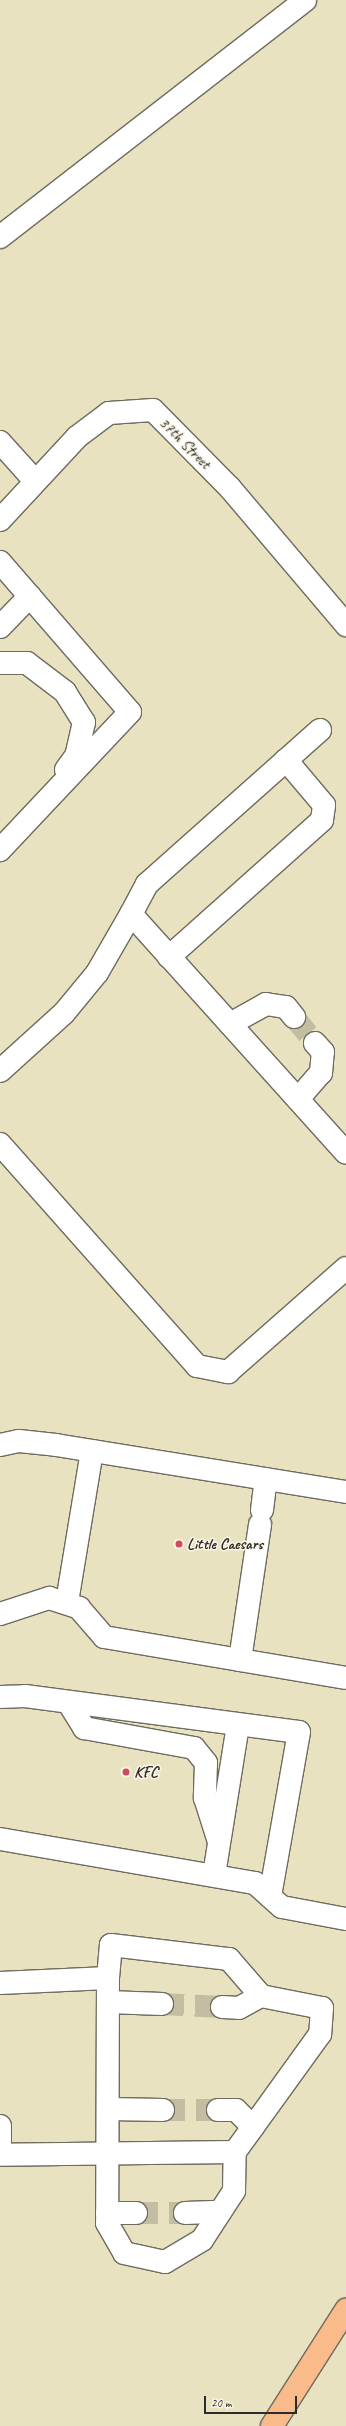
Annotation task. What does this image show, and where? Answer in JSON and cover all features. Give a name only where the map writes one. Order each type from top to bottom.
[{"type":"highway","points":[[272,2426],[346,2310]]},
{"type":"street","points":[[0,237],[305,0]]},
{"type":"street","name":"37th Street","points":[[0,520],[77,437],[109,413],[153,410],[230,488],[346,625]]},
{"type":"street","points":[[0,442],[35,481]]},
{"type":"street","points":[[0,562],[130,712],[0,850]]},
{"type":"street","points":[[0,627],[30,596]]},
{"type":"street","points":[[0,663],[27,664],[65,692],[84,722],[76,756],[30,819]]},
{"type":"street","points":[[0,1071],[64,1013],[97,973],[147,884],[320,730]]},
{"type":"street","points":[[170,957],[322,820],[324,805],[286,760]]},
{"type":"street","points":[[131,914],[346,1153]]},
{"type":"street","points":[[230,1024],[266,1004],[286,1007],[294,1017]]},
{"type":"street","points":[[298,1099],[321,1073],[323,1052],[315,1043]]},
{"type":"street","points":[[0,1144],[197,1366],[228,1372],[346,1268]]},
{"type":"street","points":[[0,1446],[19,1441],[92,1451],[346,1492]]},
{"type":"street","points":[[67,1602],[92,1451]]},
{"type":"street","points":[[240,1660],[266,1479]]},
{"type":"street","points":[[0,1614],[49,1598],[67,1602],[79,1608],[104,1637],[346,1678]]},
{"type":"street","points":[[0,1697],[25,1696],[299,1732],[270,1896]]},
{"type":"street","points":[[68,1702],[84,1728],[194,1748],[206,1763],[205,1798],[219,1842]]},
{"type":"street","points":[[214,1875],[238,1725]]},
{"type":"street","points":[[0,1838],[255,1882],[282,1907],[346,1919]]},
{"type":"street","points":[[111,1945],[229,1958],[261,1996],[322,2008],[320,2034],[235,2152],[234,2191],[202,2240],[165,2262],[124,2253],[107,2223],[109,2152],[108,1978],[111,1945]]},
{"type":"street","points":[[0,1984],[108,1978]]},
{"type":"street","points":[[222,2007],[239,2008],[261,1996]]},
{"type":"street","points":[[108,2002],[162,2004]]},
{"type":"street","points":[[109,2109],[163,2110]]},
{"type":"street","points":[[218,2110],[236,2110],[253,2127]]},
{"type":"street","points":[[0,2126],[0,2142]]},
{"type":"street","points":[[0,2155],[109,2152],[235,2152]]},
{"type":"street","points":[[185,2213],[220,2212]]},
{"type":"street","points":[[107,2214],[136,2213]]},
{"type":"tunnel","points":[[294,1017],[315,1043]]},
{"type":"tunnel","points":[[162,2004],[222,2007]]},
{"type":"tunnel","points":[[163,2110],[218,2110]]},
{"type":"tunnel","points":[[136,2213],[185,2213]]},
{"type":"place","name":"Little Caesars","points":[[179,1544]]},
{"type":"place","name":"KFC","points":[[126,1772]]}]
